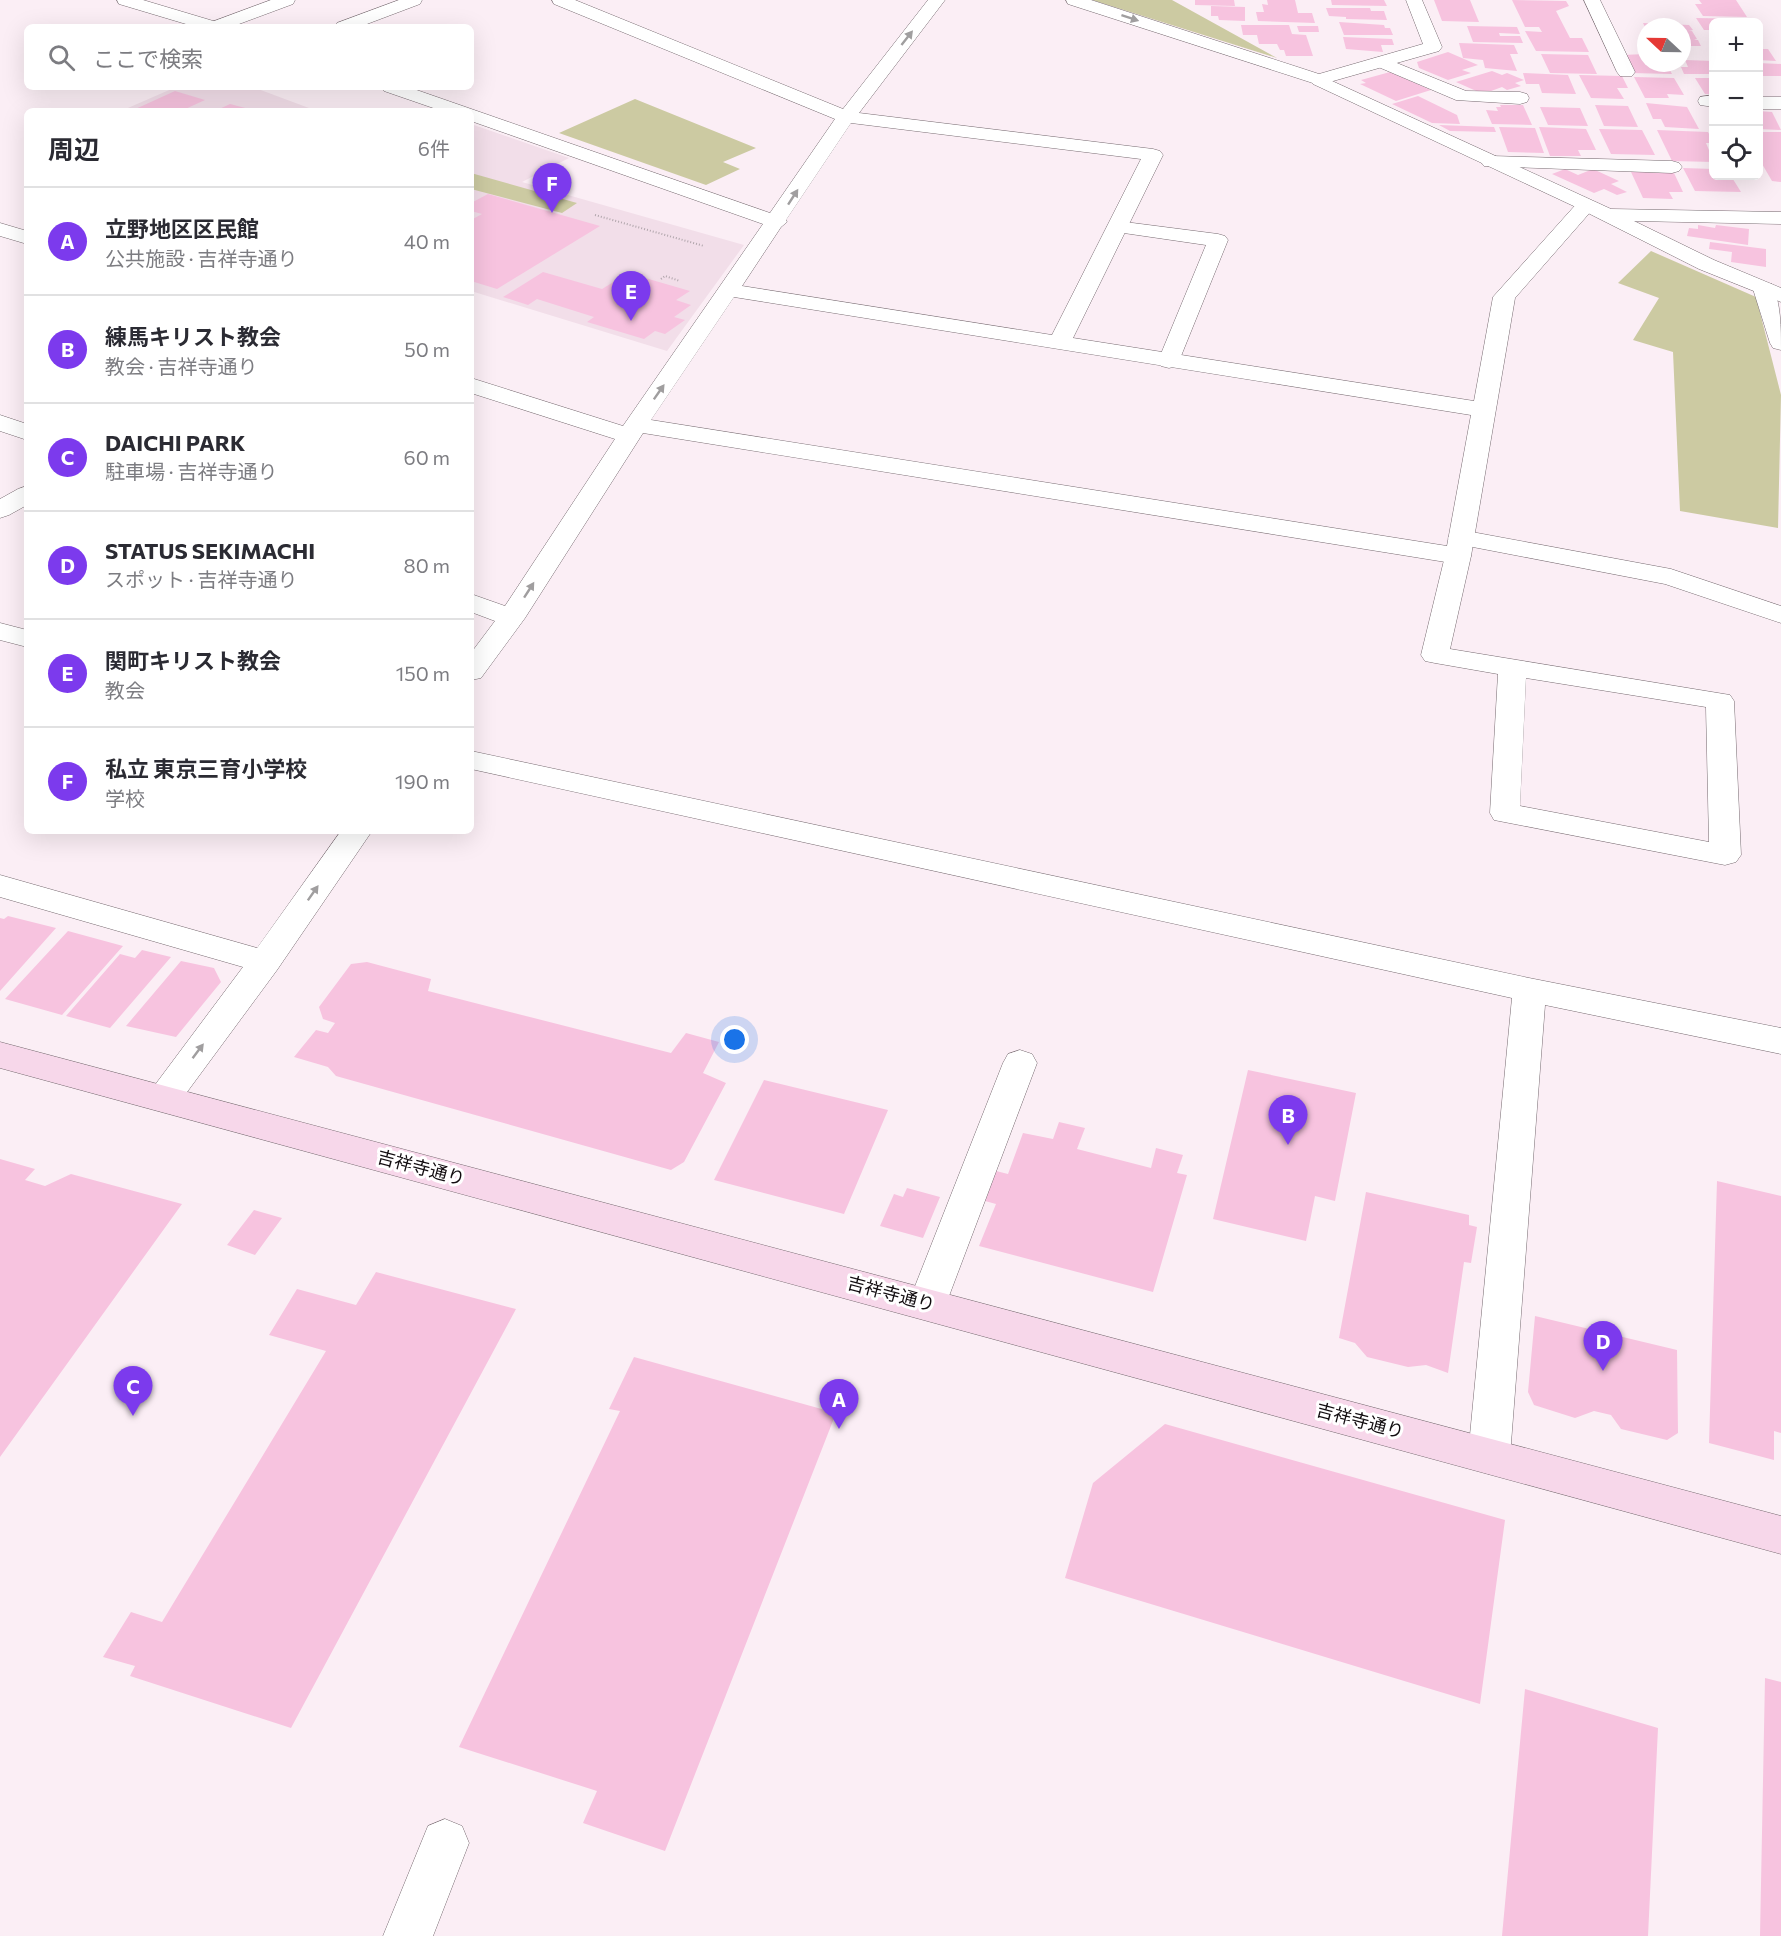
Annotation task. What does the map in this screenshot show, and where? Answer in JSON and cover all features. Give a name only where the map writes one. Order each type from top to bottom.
[{"type":"main road","name":"吉祥寺通り","points":[[0,1055],[1781,1535]]},
{"type":"street","points":[[125,0],[204,24]]},
{"type":"street","points":[[222,24],[288,0]]},
{"type":"street","points":[[351,24],[414,0]]},
{"type":"street","points":[[560,0],[846,117],[1153,155],[1059,343]]},
{"type":"street","points":[[474,668],[511,618],[632,431],[777,222],[846,117],[937,0]]},
{"type":"street","points":[[1074,0],[1319,80],[1595,209],[1718,270],[1773,292],[1781,343]]},
{"type":"street","points":[[1319,80],[1433,47],[1414,0]]},
{"type":"street","points":[[1592,0],[1626,72]]},
{"type":"street","points":[[1382,62],[1463,96],[1520,98]]},
{"type":"street","points":[[399,90],[450,108]]},
{"type":"street","points":[[1763,103],[1781,103]]},
{"type":"street","points":[[474,116],[777,222]]},
{"type":"street","points":[[1491,162],[1672,167]]},
{"type":"street","points":[[1512,668],[1505,813],[1725,855],[1719,701],[1435,655],[1460,547],[1504,297],[1595,209],[1781,218]]},
{"type":"street","points":[[1117,227],[1218,240],[1169,361]]},
{"type":"street","points":[[0,229],[24,237]]},
{"type":"street","points":[[729,290],[1484,410]]},
{"type":"street","points":[[474,385],[632,431],[1671,577],[1781,615]]},
{"type":"street","points":[[0,422],[24,432]]},
{"type":"street","points":[[0,510],[24,496]]},
{"type":"street","points":[[474,603],[511,618]]},
{"type":"street","points":[[0,631],[24,638]]},
{"type":"street","points":[[474,761],[1529,990],[1781,1041]]},
{"type":"street","points":[[164,1098],[265,962],[355,834]]},
{"type":"street","points":[[0,886],[265,962]]},
{"type":"street","points":[[1489,1456],[1529,990]]},
{"type":"street","points":[[927,1304],[1020,1063]]},
{"type":"street","points":[[408,1936],[446,1843]]},
{"type":"path","points":[[595,215],[751,260]]},
{"type":"shaded area","points":[[1092,0],[1172,0],[1277,58]]},
{"type":"shaded area","points":[[169,90],[261,90],[309,108],[128,108]]},
{"type":"shaded area","points":[[635,99],[756,148],[723,162],[740,169],[706,185],[559,133]]},
{"type":"shaded area","points":[[474,125],[569,158],[522,182],[744,245],[667,351],[474,292]]},
{"type":"shaded area","points":[[474,174],[577,203],[562,213],[474,190]]},
{"type":"shaded area","points":[[1651,251],[1756,297],[1781,395],[1778,528],[1680,511],[1673,352],[1633,340],[1659,298],[1618,283]]},
{"type":"building","points":[[1195,0],[1234,0],[1235,6],[1195,5]]},
{"type":"building","points":[[1267,0],[1295,0],[1298,13],[1312,13],[1315,23],[1258,21],[1256,12],[1264,12],[1262,4],[1268,5]]},
{"type":"building","points":[[1331,0],[1384,0],[1387,6],[1332,5]]},
{"type":"building","points":[[1434,0],[1470,0],[1479,22],[1442,21]]},
{"type":"building","points":[[1512,0],[1566,1],[1569,6],[1556,11],[1570,38],[1582,38],[1589,52],[1536,51],[1525,31],[1542,32],[1539,27],[1525,27]]},
{"type":"building","points":[[1699,0],[1736,0],[1747,17],[1703,16],[1695,4],[1702,4]]},
{"type":"building","points":[[1211,6],[1245,7],[1245,21],[1219,20],[1218,16],[1211,16]]},
{"type":"building","points":[[1326,8],[1370,8],[1371,11],[1384,11],[1387,20],[1346,19],[1346,17],[1329,16]]},
{"type":"building","points":[[1696,18],[1709,18],[1709,30],[1704,30]]},
{"type":"building","points":[[1339,22],[1384,25],[1385,28],[1390,28],[1393,35],[1344,35]]},
{"type":"building","points":[[1241,25],[1289,25],[1292,34],[1306,35],[1313,56],[1286,56],[1284,50],[1280,50],[1277,44],[1259,44],[1257,35],[1243,35]]},
{"type":"building","points":[[1297,26],[1318,26],[1319,32],[1299,32]]},
{"type":"building","points":[[1467,26],[1517,27],[1520,34],[1499,33],[1500,36],[1520,36],[1523,43],[1473,42]]},
{"type":"building","points":[[1691,31],[1697,39],[1694,40],[1698,40],[1701,46],[1691,46]]},
{"type":"building","points":[[1343,37],[1392,39],[1394,45],[1381,45],[1383,52],[1346,49]]},
{"type":"building","points":[[1459,43],[1514,45],[1518,54],[1510,54],[1517,71],[1485,68],[1483,60],[1463,58]]},
{"type":"building","points":[[1763,49],[1768,49],[1776,61],[1763,60]]},
{"type":"building","points":[[1448,52],[1478,65],[1462,70],[1471,73],[1448,80],[1419,68],[1417,62]]},
{"type":"building","points":[[1541,54],[1588,55],[1597,74],[1550,73]]},
{"type":"building","points":[[1637,54],[1637,72],[1671,72],[1672,74],[1631,73],[1622,55]]},
{"type":"building","points":[[1691,60],[1709,61],[1709,74],[1684,74],[1683,72],[1691,72]]},
{"type":"building","points":[[1763,63],[1781,64],[1781,76],[1763,76]]},
{"type":"building","points":[[1492,71],[1502,75],[1507,73],[1524,80],[1515,83],[1521,86],[1507,90],[1502,87],[1483,94],[1456,82]]},
{"type":"building","points":[[1390,72],[1431,90],[1396,101],[1360,84],[1366,83],[1361,80]]},
{"type":"building","points":[[1523,73],[1568,75],[1576,94],[1542,93],[1539,84],[1526,84]]},
{"type":"building","points":[[1579,75],[1622,76],[1628,88],[1617,88],[1624,99],[1591,98]]},
{"type":"building","points":[[1634,77],[1674,78],[1684,95],[1667,94],[1669,98],[1645,98]]},
{"type":"building","points":[[1695,78],[1709,78],[1709,94],[1705,94]]},
{"type":"building","points":[[175,91],[205,100],[188,108],[138,108]]},
{"type":"building","points":[[1418,96],[1457,115],[1460,124],[1432,123],[1392,104]]},
{"type":"building","points":[[1646,103],[1687,107],[1699,129],[1665,127],[1661,119],[1653,119]]},
{"type":"building","points":[[230,104],[245,108],[221,108]]},
{"type":"building","points":[[1500,105],[1523,105],[1532,125],[1492,124],[1486,110],[1498,111],[1496,107],[1501,107]]},
{"type":"building","points":[[1595,105],[1628,106],[1638,127],[1604,126]]},
{"type":"building","points":[[1540,107],[1580,108],[1588,126],[1548,125]]},
{"type":"building","points":[[1763,111],[1772,112],[1781,130],[1763,129]]},
{"type":"building","points":[[1439,125],[1494,127],[1496,132],[1450,131]]},
{"type":"building","points":[[1499,127],[1535,128],[1544,153],[1508,152]]},
{"type":"building","points":[[1539,127],[1586,129],[1596,150],[1578,150],[1581,156],[1550,156]]},
{"type":"building","points":[[1599,129],[1642,130],[1655,155],[1611,154]]},
{"type":"building","points":[[1657,130],[1708,132],[1709,143],[1706,143],[1709,150],[1709,162],[1672,161]]},
{"type":"building","points":[[1763,132],[1781,132],[1781,182],[1772,181],[1763,166]]},
{"type":"building","points":[[1683,168],[1709,169],[1709,180],[1734,180],[1741,192],[1695,191]]},
{"type":"building","points":[[1565,169],[1578,175],[1593,169],[1619,181],[1611,184],[1627,192],[1617,195],[1604,189],[1594,193],[1552,174]]},
{"type":"building","points":[[1631,172],[1674,173],[1683,192],[1669,192],[1673,199],[1643,198]]},
{"type":"building","points":[[488,194],[600,226],[497,289],[474,282],[474,218],[482,214],[474,212],[474,201]]},
{"type":"building","points":[[1698,225],[1749,229],[1748,245],[1687,236],[1689,228],[1698,229]]},
{"type":"building","points":[[1710,242],[1766,249],[1766,267],[1731,262],[1732,252],[1709,249]]},
{"type":"building","points":[[543,272],[602,289],[628,273],[690,291],[676,300],[691,305],[674,317],[685,320],[665,334],[655,331],[644,339],[587,322],[594,317],[537,299],[528,305],[503,297]]},
{"type":"building","points":[[8,916],[56,928],[0,991],[0,918],[4,919]]},
{"type":"building","points":[[68,931],[123,946],[62,1015],[5,999]]},
{"type":"building","points":[[142,950],[171,957],[110,1028],[66,1016],[120,954],[135,958]]},
{"type":"building","points":[[181,961],[214,968],[221,982],[176,1037],[126,1026]]},
{"type":"building","points":[[367,962],[431,979],[428,991],[671,1053],[686,1033],[719,1042],[703,1073],[726,1083],[684,1162],[671,1170],[336,1076],[328,1067],[294,1057],[316,1030],[328,1033],[335,1023],[323,1019],[319,1007],[351,964]]},
{"type":"building","points":[[1248,1070],[1356,1093],[1335,1201],[1315,1196],[1306,1241],[1213,1219]]},
{"type":"building","points":[[764,1080],[888,1110],[844,1214],[714,1180]]},
{"type":"building","points":[[1059,1122],[1085,1128],[1077,1149],[1151,1168],[1156,1148],[1183,1155],[1177,1173],[1187,1175],[1153,1292],[979,1246],[996,1204],[985,1201],[996,1171],[1008,1174],[1023,1133],[1053,1139]]},
{"type":"building","points":[[0,1159],[35,1169],[25,1180],[45,1186],[71,1174],[182,1204],[0,1457]]},
{"type":"building","points":[[1717,1181],[1781,1196],[1781,1433],[1774,1431],[1774,1460],[1709,1443]]},
{"type":"building","points":[[907,1188],[940,1197],[923,1238],[880,1226],[894,1194],[903,1197]]},
{"type":"building","points":[[1366,1192],[1469,1215],[1469,1225],[1477,1227],[1471,1263],[1464,1262],[1448,1373],[1426,1365],[1408,1367],[1367,1357],[1355,1343],[1339,1338]]},
{"type":"building","points":[[254,1210],[282,1218],[255,1255],[227,1245]]},
{"type":"building","points":[[376,1272],[516,1309],[291,1728],[130,1676],[135,1666],[103,1657],[131,1612],[162,1622],[326,1351],[269,1335],[297,1289],[356,1305]]},
{"type":"building","points":[[1535,1316],[1677,1350],[1678,1433],[1667,1440],[1621,1429],[1611,1415],[1594,1411],[1575,1418],[1534,1405],[1528,1392]]},
{"type":"building","points":[[634,1357],[836,1413],[665,1851],[583,1823],[597,1791],[459,1747],[620,1411],[609,1409]]},
{"type":"building","points":[[1165,1424],[1505,1520],[1480,1704],[1065,1578],[1093,1483]]},
{"type":"building","points":[[1765,1678],[1781,1682],[1781,1936],[1760,1936]]},
{"type":"building","points":[[1525,1689],[1658,1728],[1648,1936],[1502,1936]]},
{"type":"place","name":"私立 東京三育小学校","points":[[552,213]]},
{"type":"place","name":"関町キリスト教会","points":[[631,321]]},
{"type":"place","name":"練馬キリスト教会","points":[[1288,1145]]},
{"type":"place","name":"STATUS SEKIMACHI","points":[[1603,1371]]},
{"type":"place","name":"DAICHI PARK","points":[[133,1416]]},
{"type":"place","name":"立野地区区民館","points":[[839,1429]]}]
